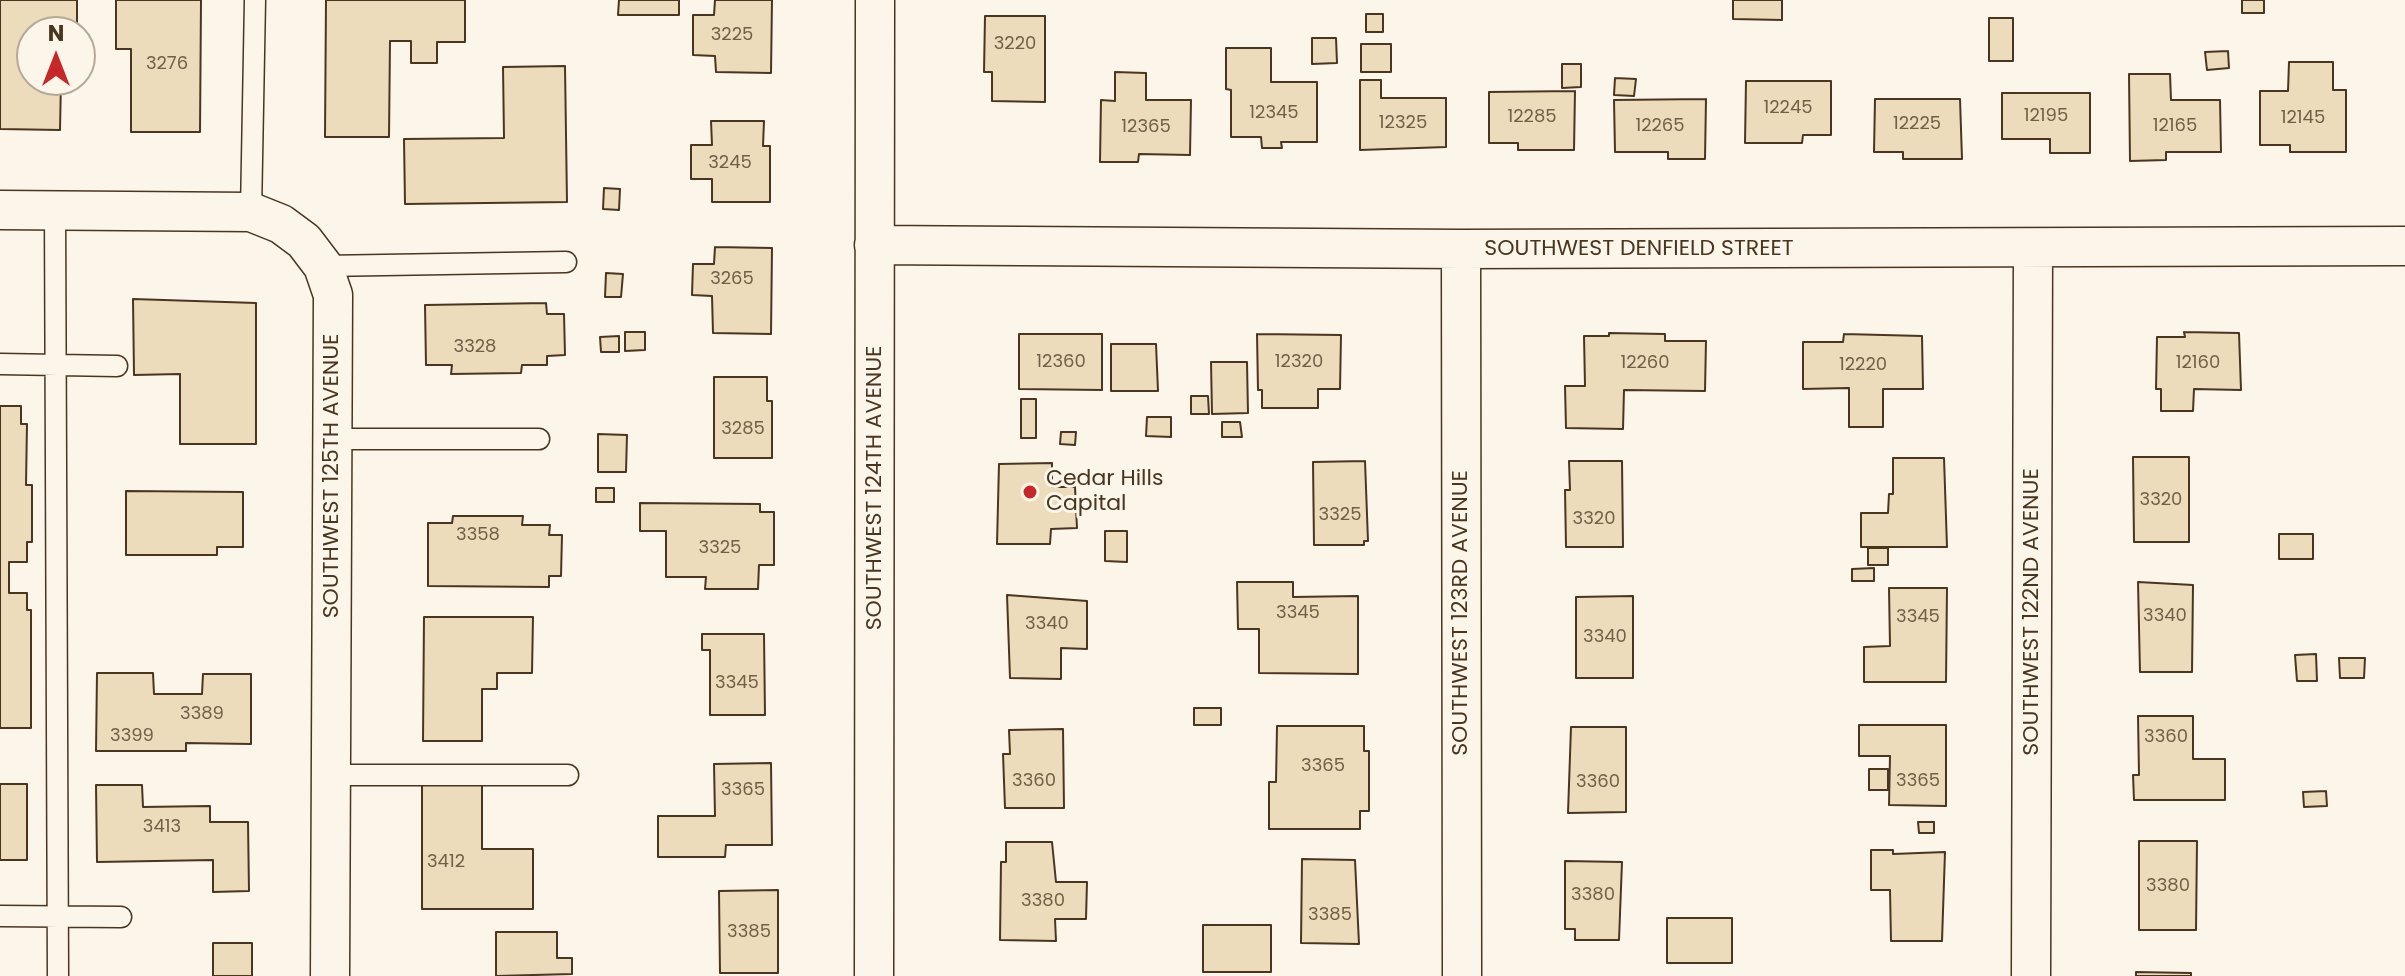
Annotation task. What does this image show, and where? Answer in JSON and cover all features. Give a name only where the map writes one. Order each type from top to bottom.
[{"type":"street","name":"SOUTHWEST 124TH AVENUE","points":[[874,976],[875,0]]},
{"type":"street","name":"SOUTHWEST 125TH AVENUE","points":[[0,210],[251,212],[281,224],[304,241],[323,266],[333,295],[330,976]]},
{"type":"street","name":"SOUTHWEST DENFIELD STREET","points":[[874,245],[1461,249],[2405,246]]},
{"type":"street","name":"SOUTHWEST 122ND AVENUE","points":[[2031,976],[2033,248]]},
{"type":"street","name":"SOUTHWEST 123RD AVENUE","points":[[1461,249],[1462,976]]},
{"type":"lane","points":[[251,212],[255,0]]},
{"type":"lane","points":[[55,211],[58,976]]},
{"type":"lane","points":[[323,266],[566,262]]},
{"type":"lane","points":[[0,364],[117,366]]},
{"type":"lane","points":[[332,439],[539,439]]},
{"type":"lane","points":[[331,775],[568,775]]},
{"type":"lane","points":[[0,916],[121,917]]},
{"type":"building","points":[[0,0],[77,0],[77,16],[16,16],[16,96],[61,96],[60,130],[0,129]]},
{"type":"building","points":[[116,0],[201,0],[200,132],[131,132],[131,49],[116,49]]},
{"type":"building","points":[[326,0],[465,0],[465,42],[437,42],[437,63],[411,63],[411,41],[390,41],[389,137],[325,137]]},
{"type":"building","points":[[619,0],[679,0],[679,15],[618,15]]},
{"type":"building","points":[[715,0],[772,0],[771,73],[716,72],[715,56],[693,55],[693,15],[714,15]]},
{"type":"building","points":[[1733,0],[1782,0],[1782,20],[1733,19]]},
{"type":"building","points":[[2242,0],[2264,0],[2264,13],[2242,13]]},
{"type":"building","points":[[1366,14],[1383,14],[1383,32],[1366,32]]},
{"type":"building","points":[[985,16],[1045,16],[1045,102],[992,101],[992,72],[984,72]]},
{"type":"building","points":[[1989,18],[2013,18],[2013,61],[1989,61]]},
{"type":"building","points":[[1312,38],[1336,38],[1337,63],[1312,64]]},
{"type":"building","points":[[1361,44],[1391,44],[1391,72],[1361,72]]},
{"type":"building","points":[[1226,48],[1271,48],[1271,82],[1317,82],[1317,142],[1281,142],[1282,148],[1262,148],[1261,137],[1231,137],[1231,90],[1226,89]]},
{"type":"building","points":[[2228,51],[2229,68],[2207,70],[2205,52]]},
{"type":"building","points":[[2289,62],[2333,62],[2333,90],[2346,90],[2346,152],[2290,152],[2290,145],[2260,145],[2260,91],[2288,91]]},
{"type":"building","points":[[1562,64],[1581,64],[1581,87],[1562,88]]},
{"type":"building","points":[[565,66],[567,202],[405,204],[404,139],[504,138],[503,67]]},
{"type":"building","points":[[1115,72],[1146,73],[1146,100],[1191,100],[1190,155],[1139,154],[1138,162],[1100,162],[1101,100],[1115,101]]},
{"type":"building","points":[[2129,74],[2170,74],[2171,100],[2220,100],[2221,152],[2166,152],[2166,160],[2130,161]]},
{"type":"building","points":[[1615,78],[1636,79],[1634,96],[1614,95]]},
{"type":"building","points":[[1360,80],[1381,80],[1381,98],[1446,98],[1446,147],[1360,150]]},
{"type":"building","points":[[1746,81],[1831,81],[1831,135],[1803,135],[1802,143],[1745,143]]},
{"type":"building","points":[[1575,91],[1574,150],[1518,150],[1518,143],[1489,143],[1489,92]]},
{"type":"building","points":[[2002,93],[2090,93],[2090,153],[2050,153],[2050,139],[2002,139]]},
{"type":"building","points":[[1706,99],[1705,159],[1668,159],[1668,152],[1615,152],[1614,100]]},
{"type":"building","points":[[1875,99],[1960,99],[1962,159],[1903,159],[1903,152],[1874,152]]},
{"type":"building","points":[[711,121],[764,121],[763,146],[770,146],[770,202],[712,202],[712,179],[691,179],[691,145],[712,145]]},
{"type":"building","points":[[604,188],[620,189],[619,210],[603,209]]},
{"type":"building","points":[[715,247],[772,248],[771,334],[713,333],[712,296],[692,295],[693,264],[714,264]]},
{"type":"building","points":[[606,273],[623,274],[621,297],[605,297]]},
{"type":"building","points":[[133,299],[256,303],[256,444],[180,444],[180,374],[134,375]]},
{"type":"building","points":[[546,303],[547,314],[564,314],[565,355],[547,356],[547,365],[522,365],[521,373],[451,374],[452,365],[426,365],[425,305]]},
{"type":"building","points":[[625,332],[645,332],[645,350],[625,351]]},
{"type":"building","points":[[2184,332],[2239,333],[2241,390],[2194,389],[2193,411],[2161,411],[2161,389],[2156,389],[2157,337],[2185,337]]},
{"type":"building","points":[[1609,333],[1665,334],[1665,341],[1706,341],[1705,391],[1624,390],[1623,429],[1566,428],[1565,386],[1585,386],[1584,336],[1609,336]]},
{"type":"building","points":[[1019,334],[1102,334],[1102,390],[1019,389]]},
{"type":"building","points":[[1257,334],[1341,335],[1340,389],[1318,389],[1318,408],[1262,408],[1262,390],[1258,390]]},
{"type":"building","points":[[1844,334],[1922,336],[1923,389],[1883,389],[1883,427],[1849,427],[1849,388],[1803,389],[1803,342],[1843,342]]},
{"type":"building","points":[[619,336],[619,352],[601,352],[600,337]]},
{"type":"building","points":[[1111,344],[1156,344],[1158,391],[1111,391]]},
{"type":"building","points":[[1211,362],[1247,362],[1248,413],[1212,414]]},
{"type":"building","points":[[714,377],[767,377],[767,401],[772,401],[772,458],[714,458]]},
{"type":"building","points":[[1191,396],[1208,396],[1209,414],[1191,414]]},
{"type":"building","points":[[1021,399],[1036,399],[1036,438],[1021,438]]},
{"type":"building","points":[[0,406],[21,406],[21,424],[27,424],[26,485],[32,485],[32,542],[27,542],[27,562],[9,562],[9,593],[27,593],[27,610],[31,610],[31,728],[0,728]]},
{"type":"building","points":[[1147,417],[1171,417],[1171,437],[1146,436]]},
{"type":"building","points":[[1222,422],[1240,422],[1242,437],[1222,437]]},
{"type":"building","points":[[1061,432],[1076,432],[1075,445],[1060,444]]},
{"type":"building","points":[[598,434],[627,435],[626,472],[598,472]]},
{"type":"building","points":[[2133,457],[2189,457],[2189,542],[2134,542]]},
{"type":"building","points":[[1893,458],[1944,458],[1947,547],[1861,547],[1861,513],[1888,513],[1889,494],[1893,494]]},
{"type":"building","points":[[1365,461],[1368,541],[1364,541],[1364,545],[1314,545],[1313,462]]},
{"type":"building","points":[[1569,461],[1622,461],[1623,547],[1566,547],[1565,490],[1570,490]]},
{"type":"building","points":[[1052,463],[1052,487],[1075,487],[1077,528],[1051,529],[1050,544],[997,544],[999,464]]},
{"type":"building","points":[[596,488],[614,488],[614,502],[596,502]]},
{"type":"building","points":[[126,491],[243,492],[243,547],[217,547],[217,555],[126,555]]},
{"type":"building","points":[[640,503],[760,504],[760,512],[774,512],[774,565],[759,565],[758,589],[705,589],[706,577],[666,577],[666,531],[640,531]]},
{"type":"building","points":[[453,516],[523,516],[522,525],[550,525],[549,535],[562,535],[561,576],[549,576],[549,587],[428,586],[428,523],[452,523]]},
{"type":"building","points":[[1105,531],[1127,531],[1127,562],[1105,561]]},
{"type":"building","points":[[2279,534],[2313,534],[2313,559],[2279,559]]},
{"type":"building","points":[[1868,548],[1888,548],[1888,565],[1868,565]]},
{"type":"building","points":[[1874,568],[1874,581],[1852,581],[1852,569]]},
{"type":"building","points":[[1237,582],[1293,582],[1293,597],[1358,596],[1358,674],[1259,673],[1259,629],[1238,629]]},
{"type":"building","points":[[2138,582],[2193,585],[2192,672],[2140,672]]},
{"type":"building","points":[[1889,588],[1947,588],[1946,682],[1864,682],[1864,647],[1890,646]]},
{"type":"building","points":[[1007,595],[1087,601],[1087,649],[1061,648],[1061,679],[1010,678]]},
{"type":"building","points":[[1633,596],[1633,678],[1576,678],[1576,597]]},
{"type":"building","points":[[424,617],[533,617],[532,673],[497,673],[497,689],[482,689],[482,741],[423,741]]},
{"type":"building","points":[[702,634],[764,634],[765,715],[710,715],[710,650],[702,650]]},
{"type":"building","points":[[2316,654],[2317,681],[2297,681],[2295,655]]},
{"type":"building","points":[[2339,658],[2365,658],[2364,678],[2340,678]]},
{"type":"building","points":[[97,673],[153,673],[154,694],[202,694],[203,674],[251,674],[251,744],[186,743],[186,751],[96,751]]},
{"type":"building","points":[[1194,708],[1221,708],[1221,725],[1194,725]]},
{"type":"building","points":[[2138,716],[2193,716],[2193,759],[2225,759],[2225,800],[2134,800],[2133,775],[2139,775]]},
{"type":"building","points":[[1859,725],[1946,725],[1946,806],[1889,805],[1890,756],[1859,756]]},
{"type":"building","points":[[1277,726],[1364,726],[1364,751],[1369,751],[1369,811],[1360,811],[1360,829],[1269,829],[1269,782],[1276,782]]},
{"type":"building","points":[[1571,727],[1626,727],[1626,812],[1568,813]]},
{"type":"building","points":[[1063,729],[1064,808],[1005,808],[1003,754],[1010,754],[1009,730]]},
{"type":"building","points":[[771,763],[772,845],[726,845],[725,857],[658,857],[658,816],[715,816],[714,764]]},
{"type":"building","points":[[1869,769],[1888,769],[1888,790],[1869,790]]},
{"type":"building","points":[[0,784],[27,784],[27,860],[0,860]]},
{"type":"building","points":[[96,785],[142,785],[143,807],[210,806],[210,822],[248,822],[249,891],[213,892],[213,860],[97,862]]},
{"type":"building","points":[[422,785],[482,785],[482,849],[533,849],[533,909],[422,909]]},
{"type":"building","points":[[2326,791],[2327,806],[2304,807],[2303,792]]},
{"type":"building","points":[[1918,822],[1934,822],[1934,833],[1919,833]]},
{"type":"building","points":[[2139,841],[2197,841],[2196,930],[2139,930]]},
{"type":"building","points":[[1006,842],[1052,842],[1056,882],[1087,882],[1086,919],[1055,919],[1056,941],[1000,940],[1001,862],[1006,862]]},
{"type":"building","points":[[1871,850],[1893,850],[1893,854],[1945,852],[1942,941],[1891,941],[1890,890],[1871,890]]},
{"type":"building","points":[[1302,859],[1355,860],[1359,944],[1301,943]]},
{"type":"building","points":[[1565,861],[1622,862],[1619,940],[1575,940],[1575,929],[1565,929]]},
{"type":"building","points":[[778,890],[778,973],[720,973],[719,891]]},
{"type":"building","points":[[1667,918],[1732,918],[1732,963],[1667,963]]},
{"type":"building","points":[[1203,925],[1271,925],[1271,972],[1203,972]]},
{"type":"building","points":[[496,932],[557,932],[557,958],[572,958],[572,974],[496,976]]},
{"type":"building","points":[[213,943],[252,943],[252,976],[213,976]]},
{"type":"building","points":[[2136,972],[2191,973],[2191,976],[2136,976]]},
{"type":"place","name":"Cedar Hills Capital","points":[[1030,492]]}]
